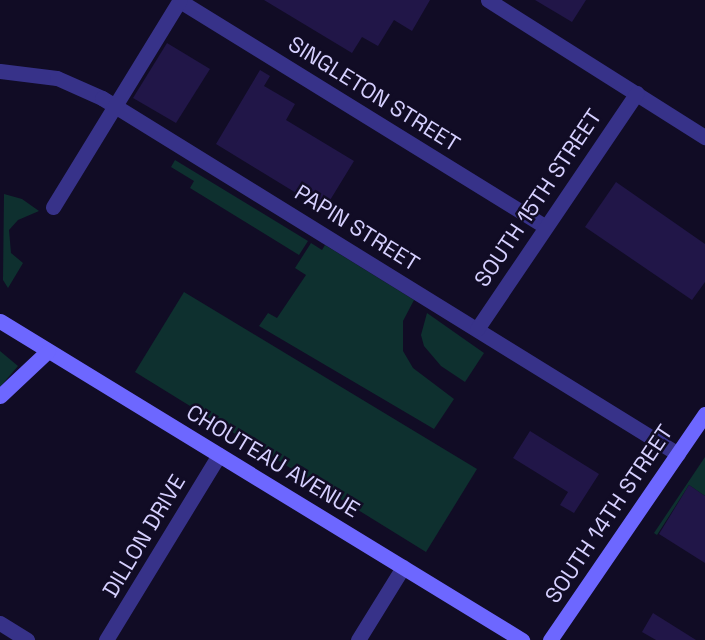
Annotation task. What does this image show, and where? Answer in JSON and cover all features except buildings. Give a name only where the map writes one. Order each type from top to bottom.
[{"type":"main road","name":"CHOUTEAU AVENUE","points":[[0,321],[522,640]]},
{"type":"main road","points":[[0,396],[11,383],[48,351]]},
{"type":"main road","name":"SOUTH 14TH STREET","points":[[550,640],[705,414]]},
{"type":"street","points":[[53,207],[180,0]]},
{"type":"street","name":"SINGLETON STREET","points":[[180,0],[544,226]]},
{"type":"street","points":[[488,0],[705,137]]},
{"type":"street","name":"PAPIN STREET","points":[[0,71],[57,78],[115,106],[678,454]]},
{"type":"street","name":"SOUTH 15TH STREET","points":[[477,329],[544,226],[637,93]]},
{"type":"street","points":[[0,406],[11,383]]},
{"type":"street","name":"DILLON DRIVE","points":[[106,640],[219,455]]},
{"type":"street","points":[[358,640],[403,567]]},
{"type":"street","points":[[0,623],[27,640]]},
{"type":"green space","points":[[175,160],[308,241],[299,255],[190,188],[194,181],[171,167]]},
{"type":"green space","points":[[4,194],[22,199],[39,211],[18,220],[9,230],[11,253],[23,263],[8,288],[3,280]]},
{"type":"green space","points":[[311,243],[322,250],[325,245],[414,300],[403,321],[403,351],[413,368],[454,399],[434,429],[259,326],[268,313],[277,318],[306,275],[295,268]]},
{"type":"green space","points":[[184,292],[477,469],[426,552],[135,372]]},
{"type":"green space","points":[[427,313],[484,353],[465,382],[441,366],[424,346],[421,335]]},
{"type":"green space","points":[[0,351],[18,366],[0,387]]},
{"type":"green space","points":[[705,457],[705,496],[689,485],[657,535],[654,533]]}]
